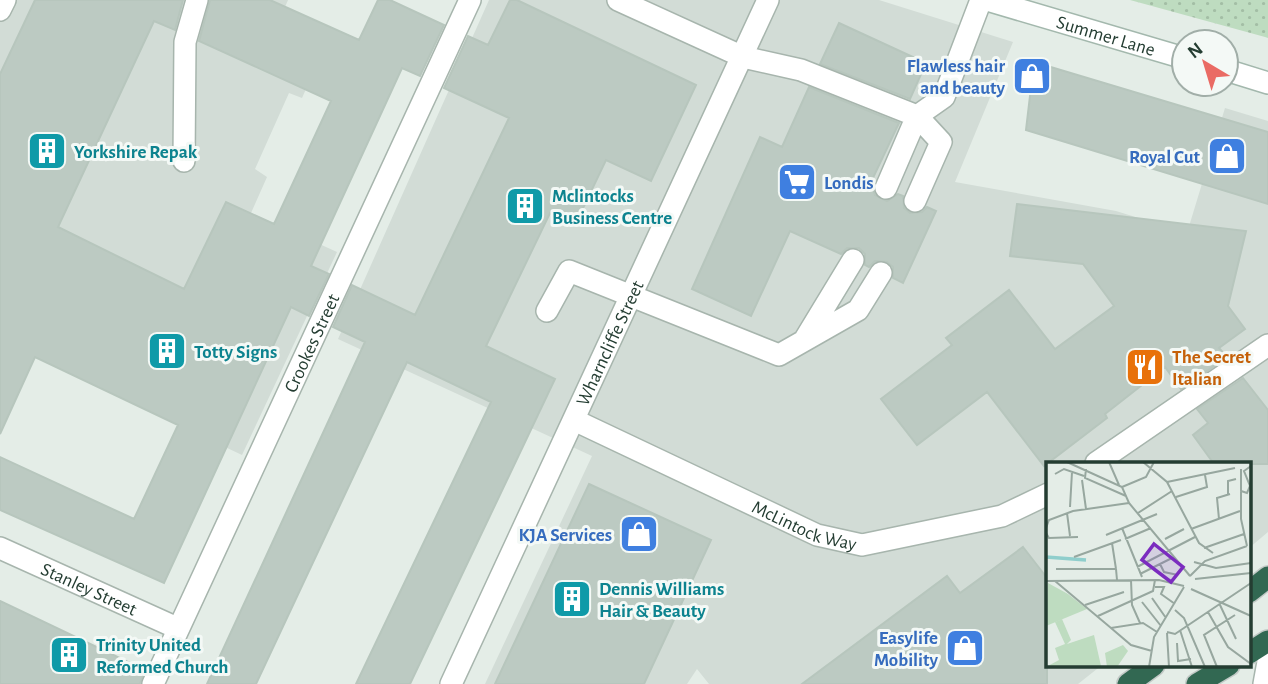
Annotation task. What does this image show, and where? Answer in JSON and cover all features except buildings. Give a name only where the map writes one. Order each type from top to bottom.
[{"type":"highway","points":[[1250,591],[1268,577]]},
{"type":"highway","points":[[1250,652],[1268,641]]},
{"type":"highway","points":[[1128,684],[1153,666]]},
{"type":"highway","points":[[1197,684],[1227,666]]},
{"type":"street","points":[[0,10],[5,0]]},
{"type":"street","points":[[184,161],[185,42],[197,0]]},
{"type":"street","name":"Crookes Street","points":[[153,684],[470,0]]},
{"type":"street","points":[[618,0],[743,57],[801,69],[917,116],[941,142],[915,201]]},
{"type":"street","name":"Wharncliffe Street","points":[[451,684],[768,0]]},
{"type":"street","points":[[886,188],[917,116],[944,97],[981,0]]},
{"type":"street","name":"Summer Lane","points":[[987,0],[1170,54]]},
{"type":"street","points":[[1240,74],[1268,83]]},
{"type":"street","points":[[804,341],[853,260]]},
{"type":"street","points":[[547,312],[569,271],[779,355],[858,310],[881,273]]},
{"type":"street","points":[[1099,462],[1268,345]]},
{"type":"street","name":"McLintock Way","points":[[574,420],[817,536],[862,545],[1002,516],[1046,495]]},
{"type":"street","name":"Stanley Street","points":[[0,548],[177,628]]},
{"type":"street","points":[[1264,684],[1268,662]]},
{"type":"shaded area","points":[[0,0],[288,0],[285,7],[333,28],[302,98],[289,93],[255,169],[267,177],[251,213],[337,252],[242,455],[35,357],[0,434]]},
{"type":"shaded area","points":[[489,0],[879,0],[1013,42],[955,182],[1116,211],[1187,233],[1225,108],[1268,121],[1268,532],[1250,547],[1250,462],[1046,462],[1046,666],[1101,666],[1078,684],[709,684],[697,669],[687,684],[485,684],[592,456],[338,339]]},
{"type":"green space","points":[[1130,0],[1268,0],[1268,38],[1240,28]]},
{"type":"place","name":"Flawless hair and beauty","points":[[1032,76]]},
{"type":"place","name":"Yorkshire Repak","points":[[47,151]]},
{"type":"place","name":"Royal Cut","points":[[1227,156]]},
{"type":"place","name":"Londis","points":[[797,182]]},
{"type":"place","name":"Mclintocks Business Centre","points":[[525,206]]},
{"type":"place","name":"Totty Signs","points":[[167,351]]},
{"type":"place","name":"The Secret Italian","points":[[1145,367]]},
{"type":"place","name":"KJA Services","points":[[639,534]]},
{"type":"place","name":"Dennis Williams Hair & Beauty","points":[[572,599]]},
{"type":"place","name":"Easylife Mobility","points":[[965,648]]},
{"type":"place","name":"Trinity United Reformed Church","points":[[69,655]]}]
